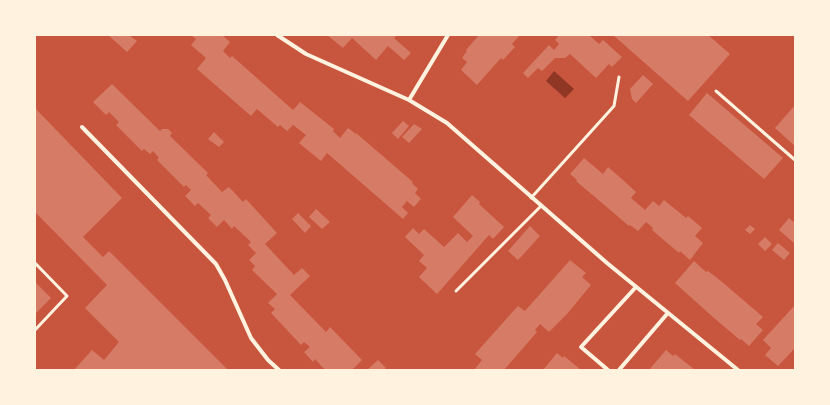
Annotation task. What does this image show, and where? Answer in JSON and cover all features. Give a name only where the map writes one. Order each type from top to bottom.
[{"type":"street","points":[[277,35],[292,46],[321,62],[409,100],[447,123],[531,198],[667,314],[738,370]]},
{"type":"street","points":[[409,100],[448,35]]},
{"type":"street","points":[[82,127],[216,264],[225,280],[251,338],[268,360],[280,370]]},
{"type":"street","points":[[608,370],[581,346],[636,287]]},
{"type":"street","points":[[619,370],[667,314]]},
{"type":"lane","points":[[531,198],[614,106],[620,77]]},
{"type":"lane","points":[[716,92],[795,160]]},
{"type":"lane","points":[[456,291],[541,206]]},
{"type":"lane","points":[[35,263],[67,296],[35,330]]},
{"type":"shaded area","points":[[554,71],[574,89],[565,98],[546,81]]},
{"type":"building","points":[[108,35],[129,35],[137,41],[127,52]]},
{"type":"building","points":[[191,35],[222,35],[230,42],[223,51],[230,58],[232,56],[293,110],[300,102],[334,129],[333,131],[340,138],[348,128],[356,133],[413,182],[412,183],[418,189],[415,193],[421,199],[414,207],[407,201],[402,207],[408,213],[403,219],[327,153],[321,161],[299,143],[306,135],[293,125],[287,131],[280,125],[278,127],[257,109],[251,116],[197,69],[206,58],[191,45],[196,39]]},
{"type":"building","points":[[327,35],[397,35],[394,38],[411,53],[404,60],[388,46],[376,60],[352,38],[343,48]]},
{"type":"building","points":[[479,35],[520,35],[512,44],[515,47],[503,60],[501,58],[477,85],[461,70],[467,62],[462,58],[467,51],[466,50]]},
{"type":"building","points":[[559,35],[589,35],[599,44],[603,40],[622,57],[612,67],[609,64],[596,78],[570,54],[565,58],[555,58],[542,71],[538,68],[528,78],[523,73],[549,45],[554,50],[559,44],[555,40]]},
{"type":"building","points":[[613,35],[708,35],[730,54],[688,101]]},
{"type":"building","points":[[643,75],[653,84],[636,103],[632,99],[630,89]]},
{"type":"building","points":[[112,84],[160,131],[162,129],[168,129],[172,133],[170,136],[208,173],[206,175],[222,192],[229,187],[243,202],[246,199],[277,233],[265,244],[294,275],[302,268],[310,276],[290,295],[326,332],[330,327],[362,360],[352,370],[325,370],[315,359],[313,362],[304,352],[310,347],[304,342],[301,345],[271,313],[275,309],[268,303],[277,294],[252,270],[255,266],[249,260],[256,253],[248,245],[251,242],[234,226],[232,229],[224,220],[217,227],[208,218],[211,215],[198,203],[195,206],[185,196],[191,190],[186,185],[184,187],[157,160],[159,158],[153,151],[150,154],[144,149],[142,151],[116,125],[119,122],[109,112],[106,115],[93,102]]},
{"type":"building","points":[[707,93],[783,158],[764,179],[689,115]]},
{"type":"building","points":[[795,105],[795,146],[775,128]]},
{"type":"building","points":[[35,108],[122,198],[83,237],[103,257],[109,251],[228,370],[74,370],[92,350],[104,360],[119,342],[85,308],[107,285],[35,212]]},
{"type":"building","points":[[403,121],[409,126],[398,139],[392,133]]},
{"type":"building","points":[[414,124],[422,129],[409,143],[402,137]]},
{"type":"building","points":[[214,132],[224,142],[219,147],[208,139]]},
{"type":"building","points":[[584,158],[603,174],[608,167],[636,192],[631,198],[645,210],[653,201],[659,206],[664,200],[686,218],[688,216],[702,228],[695,236],[703,243],[690,260],[680,251],[679,253],[652,230],[653,228],[646,222],[638,231],[630,225],[629,226],[576,181],[577,180],[570,174]]},
{"type":"building","points":[[472,195],[480,202],[479,204],[504,227],[493,239],[489,235],[437,294],[419,277],[427,268],[419,261],[424,255],[405,237],[413,228],[419,234],[424,229],[444,247],[458,233],[467,242],[473,236],[453,217]]},
{"type":"building","points":[[316,209],[330,222],[322,229],[309,217]]},
{"type":"building","points":[[298,213],[311,226],[305,233],[292,219]]},
{"type":"building","points":[[789,218],[795,223],[795,244],[779,230]]},
{"type":"building","points":[[750,225],[755,229],[750,234],[745,230]]},
{"type":"building","points":[[530,226],[540,236],[518,260],[508,251]]},
{"type":"building","points":[[765,237],[772,244],[765,251],[758,244]]},
{"type":"building","points":[[778,243],[790,253],[784,260],[772,250]]},
{"type":"building","points":[[570,260],[586,273],[582,277],[591,285],[567,314],[549,332],[540,324],[535,330],[537,332],[504,370],[474,370],[482,360],[475,354],[518,306],[525,311]]},
{"type":"building","points":[[694,261],[706,272],[708,271],[721,281],[763,317],[756,324],[763,330],[749,346],[714,318],[675,283]]},
{"type":"building","points":[[35,282],[51,298],[35,314]]},
{"type":"building","points":[[795,305],[795,348],[778,366],[765,355],[771,348],[763,340]]},
{"type":"building","points":[[666,350],[673,356],[675,354],[695,370],[649,370]]},
{"type":"building","points":[[557,353],[563,358],[564,356],[581,370],[543,370]]},
{"type":"building","points":[[378,360],[386,368],[384,370],[367,370]]}]
